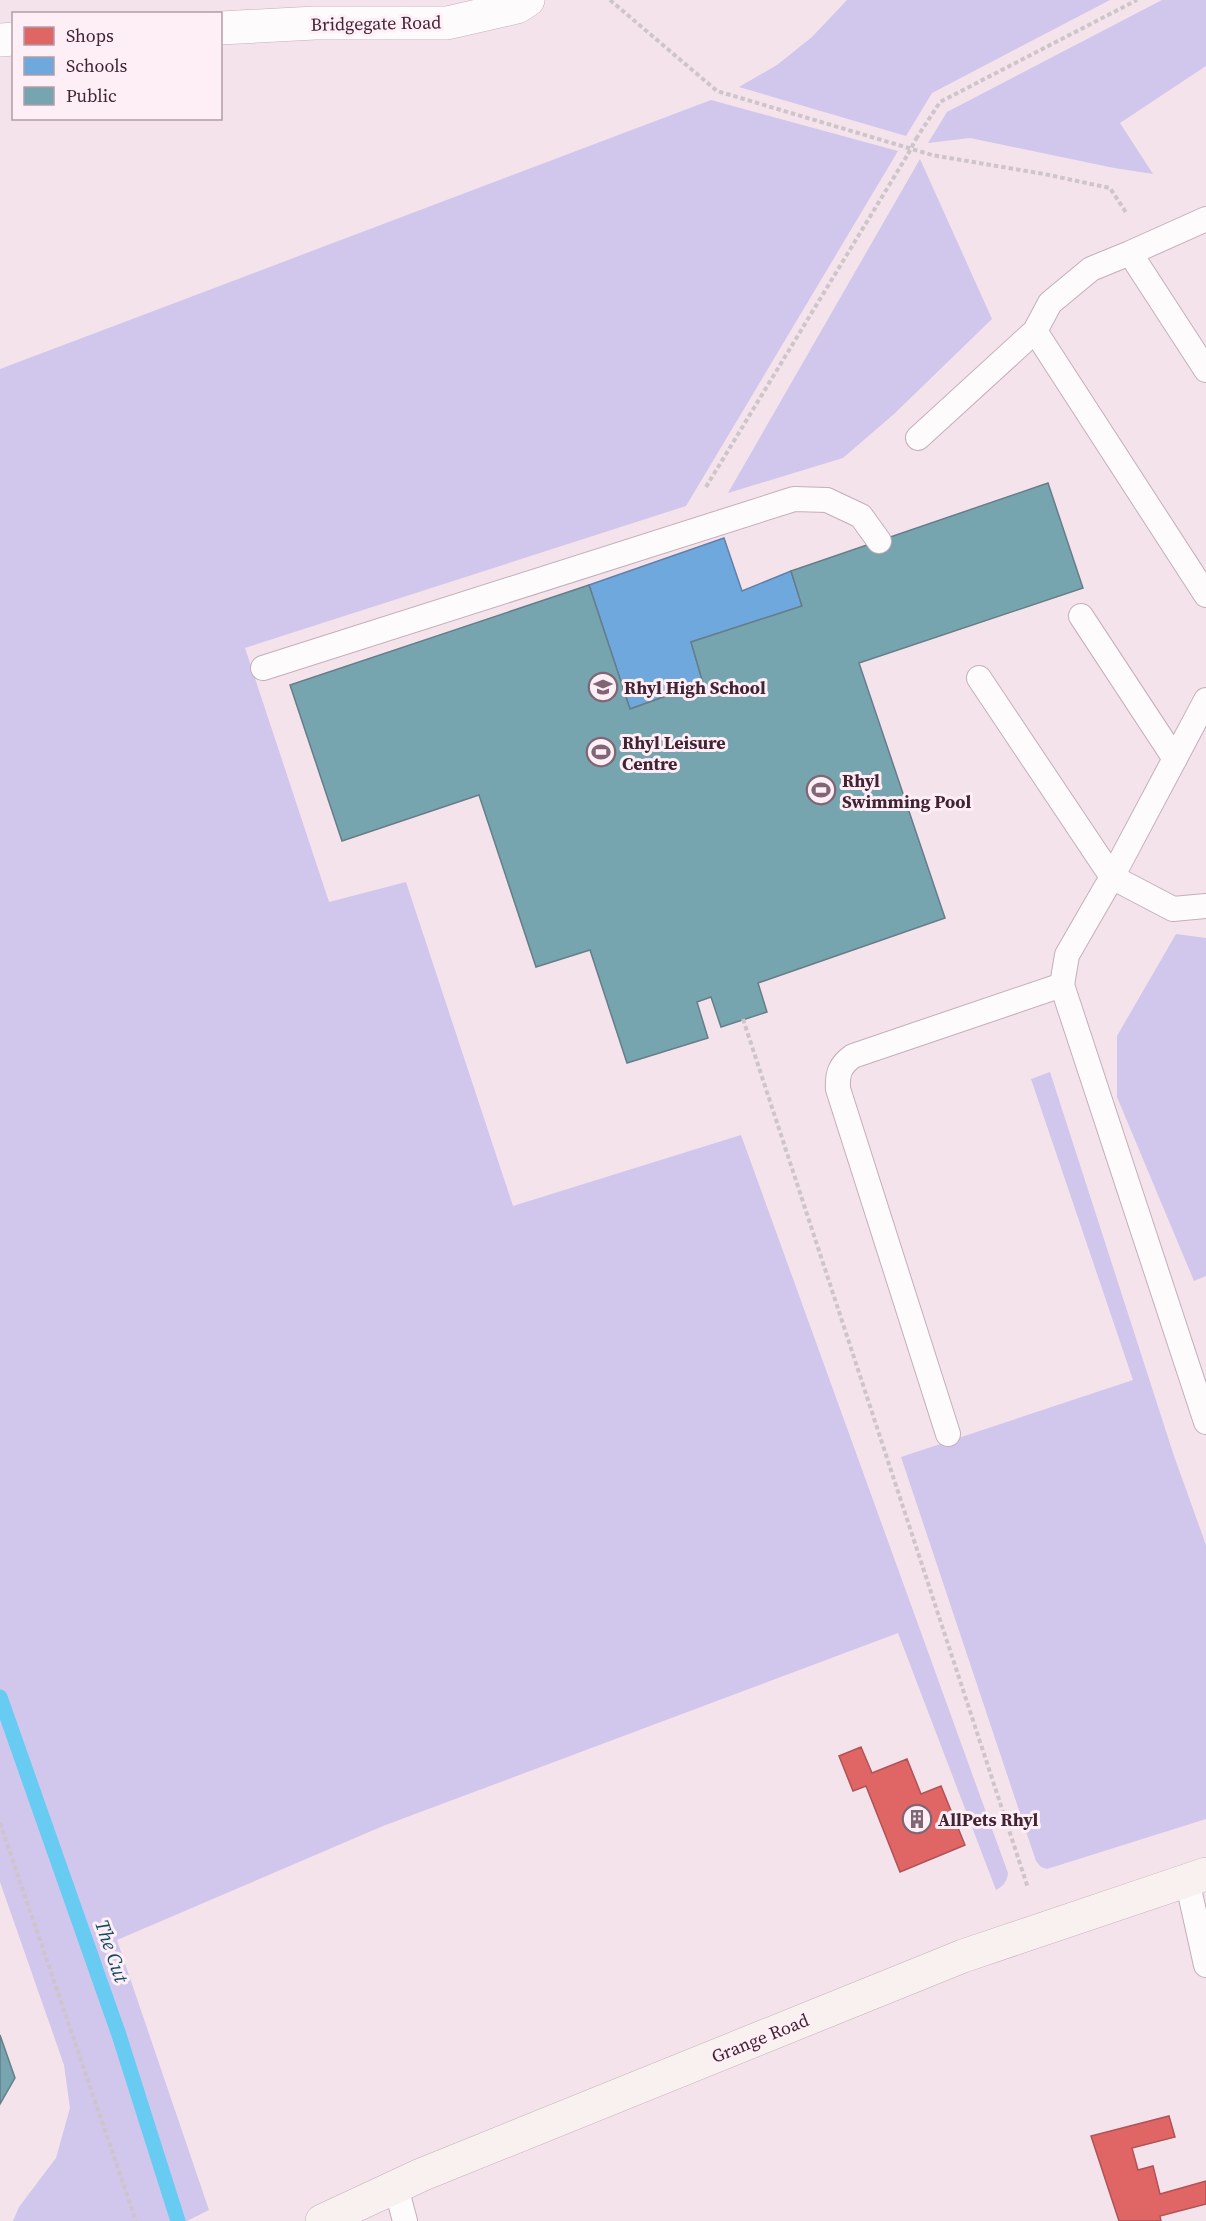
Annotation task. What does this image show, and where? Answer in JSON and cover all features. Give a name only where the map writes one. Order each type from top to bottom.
[{"type":"main road","name":"Grange Road","points":[[322,2221],[396,2187],[598,2103],[963,1956],[1196,1877]]},
{"type":"street","name":"Bridgegate Road","points":[[222,28],[314,11],[447,23],[517,7],[528,0]]},
{"type":"lane","points":[[918,438],[1035,331],[1050,303],[1091,269],[1206,219]]},
{"type":"lane","points":[[1130,253],[1206,370]]},
{"type":"lane","points":[[1035,331],[1206,595]]},
{"type":"lane","points":[[263,668],[794,499],[827,500],[861,516],[879,541]]},
{"type":"lane","points":[[1082,616],[1175,759]]},
{"type":"lane","points":[[979,678],[1112,877],[1173,909],[1206,906]]},
{"type":"lane","points":[[1206,700],[1112,877],[1067,955],[1062,985],[1206,1422]]},
{"type":"lane","points":[[948,1434],[838,1089],[839,1070],[853,1056],[1062,985]]},
{"type":"lane","points":[[1196,1877],[1206,1965]]},
{"type":"lane","points":[[396,2187],[405,2221]]},
{"type":"path","points":[[610,0],[717,91],[932,156],[1044,174],[1110,188]]},
{"type":"path","points":[[676,536],[940,102],[1137,0]]},
{"type":"path","points":[[742,1019],[1041,1929]]},
{"type":"path","points":[[0,1824],[136,2221]]},
{"type":"shaded area","points":[[847,0],[1110,0],[932,93],[906,136],[739,87],[777,65],[812,37]]},
{"type":"shaded area","points":[[1162,0],[1206,0],[1206,66],[1120,123],[1153,174],[970,138],[928,143],[947,112]]},
{"type":"shaded area","points":[[711,100],[898,151],[686,506],[245,648],[329,902],[406,882],[513,1206],[741,1135],[1008,1873],[1007,1879],[996,1890],[898,1633],[383,1826],[117,1940],[209,2210],[187,2221],[13,2221],[19,2207],[56,2158],[70,2108],[64,2065],[0,1882],[0,369]]},
{"type":"shaded area","points":[[920,159],[992,319],[894,414],[843,458],[728,493]]},
{"type":"shaded area","points":[[1176,934],[1206,938],[1206,1276],[1194,1281],[1117,1097],[1117,1036]]},
{"type":"shaded area","points":[[1050,1072],[1174,1456],[1206,1545],[1206,1819],[1047,1869],[1041,1867],[1036,1861],[901,1457],[1133,1380],[1031,1079]]},
{"type":"building: Shops","name":"AllPets Rhyl","points":[[861,1747],[872,1773],[907,1759],[921,1794],[941,1786],[965,1845],[900,1872],[866,1786],[853,1791],[839,1756]]},
{"type":"building: Shops","points":[[1169,2116],[1175,2137],[1132,2148],[1138,2170],[1153,2166],[1160,2194],[1206,2181],[1206,2204],[1160,2216],[1161,2221],[1119,2221],[1091,2136]]},
{"type":"building: Schools","points":[[724,538],[742,591],[791,571],[802,606],[691,642],[703,683],[630,709],[589,585]]},
{"type":"building: Public","name":"Rhyl Leisure Centre","points":[[1048,483],[1083,588],[859,663],[945,918],[758,983],[767,1012],[721,1027],[711,997],[697,1002],[708,1038],[627,1063],[590,950],[536,967],[479,795],[342,841],[290,685],[589,585],[630,709],[703,683],[691,642],[802,606],[791,571]]},
{"type":"building: Public","points":[[0,2035],[15,2078],[0,2104]]},
{"type":"waterway","name":"The Cut","points":[[0,1697],[119,2035],[178,2221]]},
{"type":"place","name":"Rhyl High School","points":[[603,687]]},
{"type":"place","name":"Rhyl Leisure Centre","points":[[601,752]]},
{"type":"place","name":"Rhyl Swimming Pool","points":[[821,790]]},
{"type":"place","name":"AllPets Rhyl","points":[[917,1819]]}]
